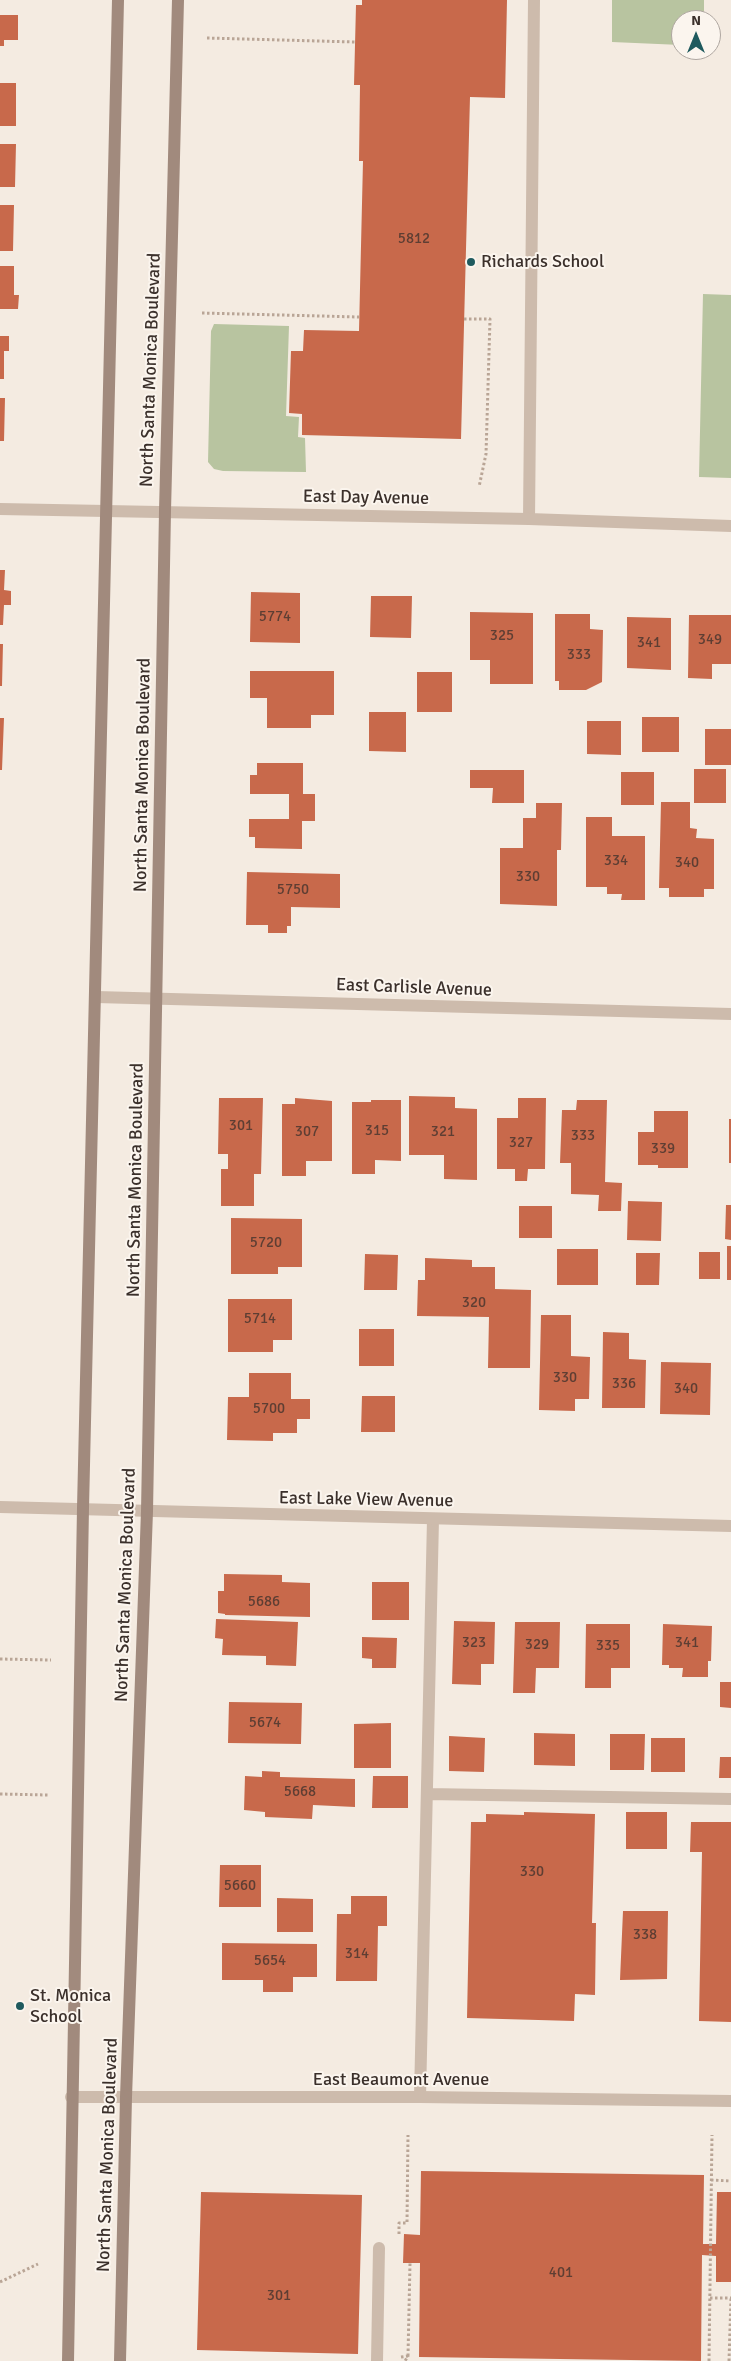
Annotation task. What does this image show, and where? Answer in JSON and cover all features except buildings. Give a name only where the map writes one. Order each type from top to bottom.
[{"type":"street","name":"North Santa Monica Boulevard","points":[[68,2361],[71,2097],[83,1508],[108,510],[118,0]]},
{"type":"street","name":"North Santa Monica Boulevard","points":[[120,2361],[126,2097],[146,1511],[165,511],[178,0]]},
{"type":"street","points":[[530,519],[534,0]]},
{"type":"street","name":"East Day Avenue","points":[[0,509],[530,519],[731,526]]},
{"type":"street","name":"East Carlisle Avenue","points":[[96,997],[731,1014]]},
{"type":"street","name":"East Lake View Avenue","points":[[0,1507],[731,1526]]},
{"type":"street","points":[[420,2097],[434,1519]]},
{"type":"street","points":[[427,1794],[731,1799]]},
{"type":"street","name":"East Beaumont Avenue","points":[[71,2097],[420,2097],[731,2101]]},
{"type":"street","points":[[377,2361],[379,2248]]},
{"type":"path","points":[[207,38],[356,42]]},
{"type":"path","points":[[202,313],[359,316]]},
{"type":"path","points":[[464,319],[490,319],[486,454],[479,487]]},
{"type":"path","points":[[0,1659],[51,1660]]},
{"type":"path","points":[[0,1794],[48,1795]]},
{"type":"path","points":[[709,2361],[712,2135]]},
{"type":"path","points":[[399,2242],[399,2223],[407,2223],[408,2136]]},
{"type":"path","points":[[711,2180],[731,2181]]},
{"type":"path","points":[[408,2356],[410,2263]]},
{"type":"path","points":[[0,2282],[38,2264]]},
{"type":"path","points":[[710,2298],[731,2298],[729,2361]]},
{"type":"green space","points":[[612,0],[704,0],[704,10],[671,10],[671,45],[612,42]]},
{"type":"green space","points":[[703,294],[731,295],[731,478],[699,477]]},
{"type":"green space","points":[[214,324],[289,326],[286,416],[299,417],[298,437],[305,438],[306,472],[223,471],[214,469],[208,462],[211,331]]},
{"type":"place","name":"Richards School","points":[[471,262]]},
{"type":"place","name":"St. Monica School","points":[[20,2006]]}]
